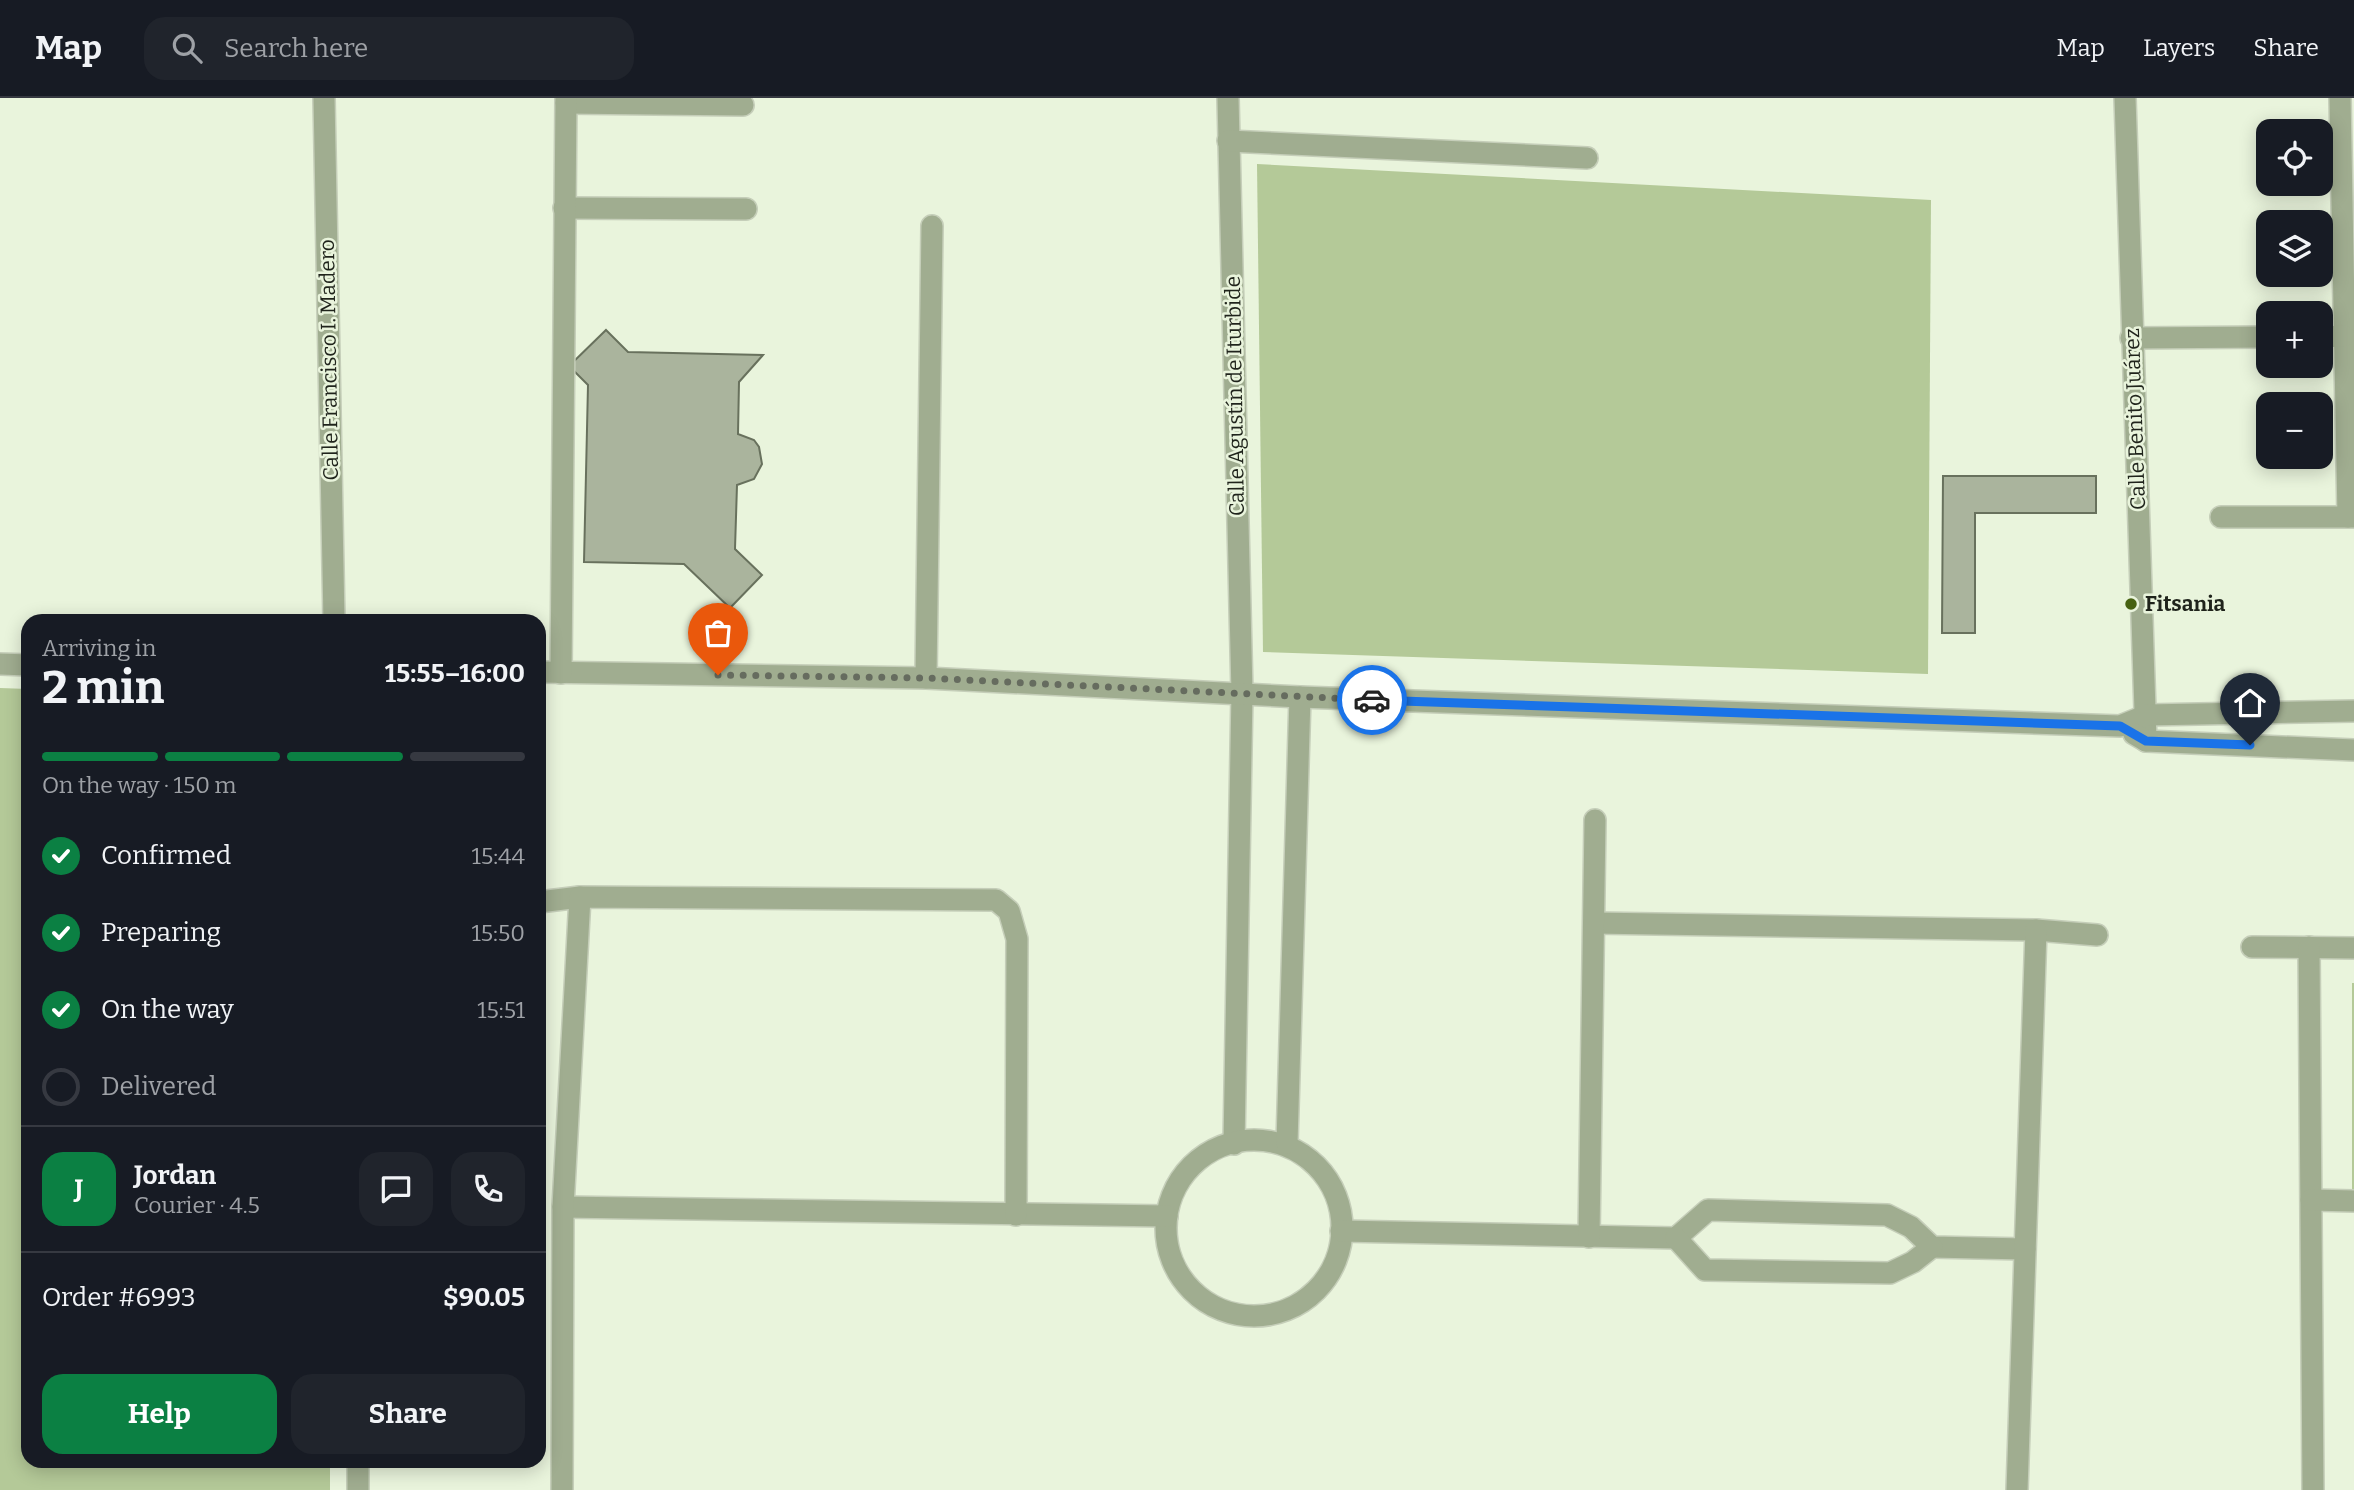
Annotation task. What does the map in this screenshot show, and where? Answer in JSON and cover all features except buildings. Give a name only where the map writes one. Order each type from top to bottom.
[{"type":"street","name":"Calle Francisco I. Madero","points":[[324,98],[334,614]]},
{"type":"street","name":"Calle Agustín de Iturbide","points":[[1228,98],[1242,694],[1234,1144]]},
{"type":"street","name":"Calle Benito Juárez","points":[[2125,98],[2146,741]]},
{"type":"street","points":[[2221,517],[2351,517],[2344,336],[2348,259],[2340,98]]},
{"type":"street","points":[[561,673],[566,101],[743,105]]},
{"type":"street","points":[[1228,141],[1587,158]]},
{"type":"street","points":[[564,208],[746,209]]},
{"type":"street","points":[[926,678],[932,226]]},
{"type":"street","points":[[2333,336],[2344,336]]},
{"type":"street","points":[[2131,338],[2256,337]]},
{"type":"street","points":[[0,664],[21,665]]},
{"type":"street","points":[[546,672],[926,678],[1300,697],[2120,726],[2147,715],[2354,710]]},
{"type":"street","points":[[1287,1143],[1300,697]]},
{"type":"street","points":[[2120,726],[2146,741],[2354,750]]},
{"type":"street","points":[[1589,1237],[1595,820]]},
{"type":"street","points":[[562,1490],[563,1208],[580,897]]},
{"type":"street","points":[[546,901],[580,897],[996,900],[1009,911],[1017,939],[1016,1215]]},
{"type":"street","points":[[1594,923],[2036,930],[2097,935]]},
{"type":"street","points":[[2017,1490],[2036,930]]},
{"type":"street","points":[[2252,947],[2354,948]]},
{"type":"street","points":[[2309,947],[2313,1490]]},
{"type":"street","points":[[1254,1140],[1287,1143],[1320,1170],[1333,1191],[1341,1215],[1341,1231],[1334,1265],[1320,1286],[1302,1303],[1279,1313],[1254,1317],[1229,1314],[1206,1303],[1188,1287],[1174,1265],[1167,1241],[1167,1216],[1173,1192],[1187,1170],[1206,1154],[1254,1140]]},
{"type":"street","points":[[2311,1200],[2354,1201]]},
{"type":"street","points":[[563,1208],[1167,1216]]},
{"type":"street","points":[[1341,1231],[1676,1238],[1708,1210],[1887,1215],[1911,1227],[1932,1247]]},
{"type":"street","points":[[1676,1238],[1705,1270],[1890,1273],[1913,1262],[1932,1247],[2025,1249]]},
{"type":"street","points":[[358,1468],[358,1490]]},
{"type":"green space","points":[[1257,164],[1931,200],[1928,674],[1263,652]]},
{"type":"green space","points":[[0,688],[21,689],[21,1468],[330,1468],[330,1490],[0,1490]]},
{"type":"green space","points":[[2354,983],[2354,1192],[2352,1192]]},
{"type":"way so far","points":[[718,675],[926,678],[1372,700]]},
{"type":"place","name":"Fitsania","points":[[2131,604]]},
{"type":"route","points":[[1372,700],[2120,726],[2146,741],[2250,745]]}]
